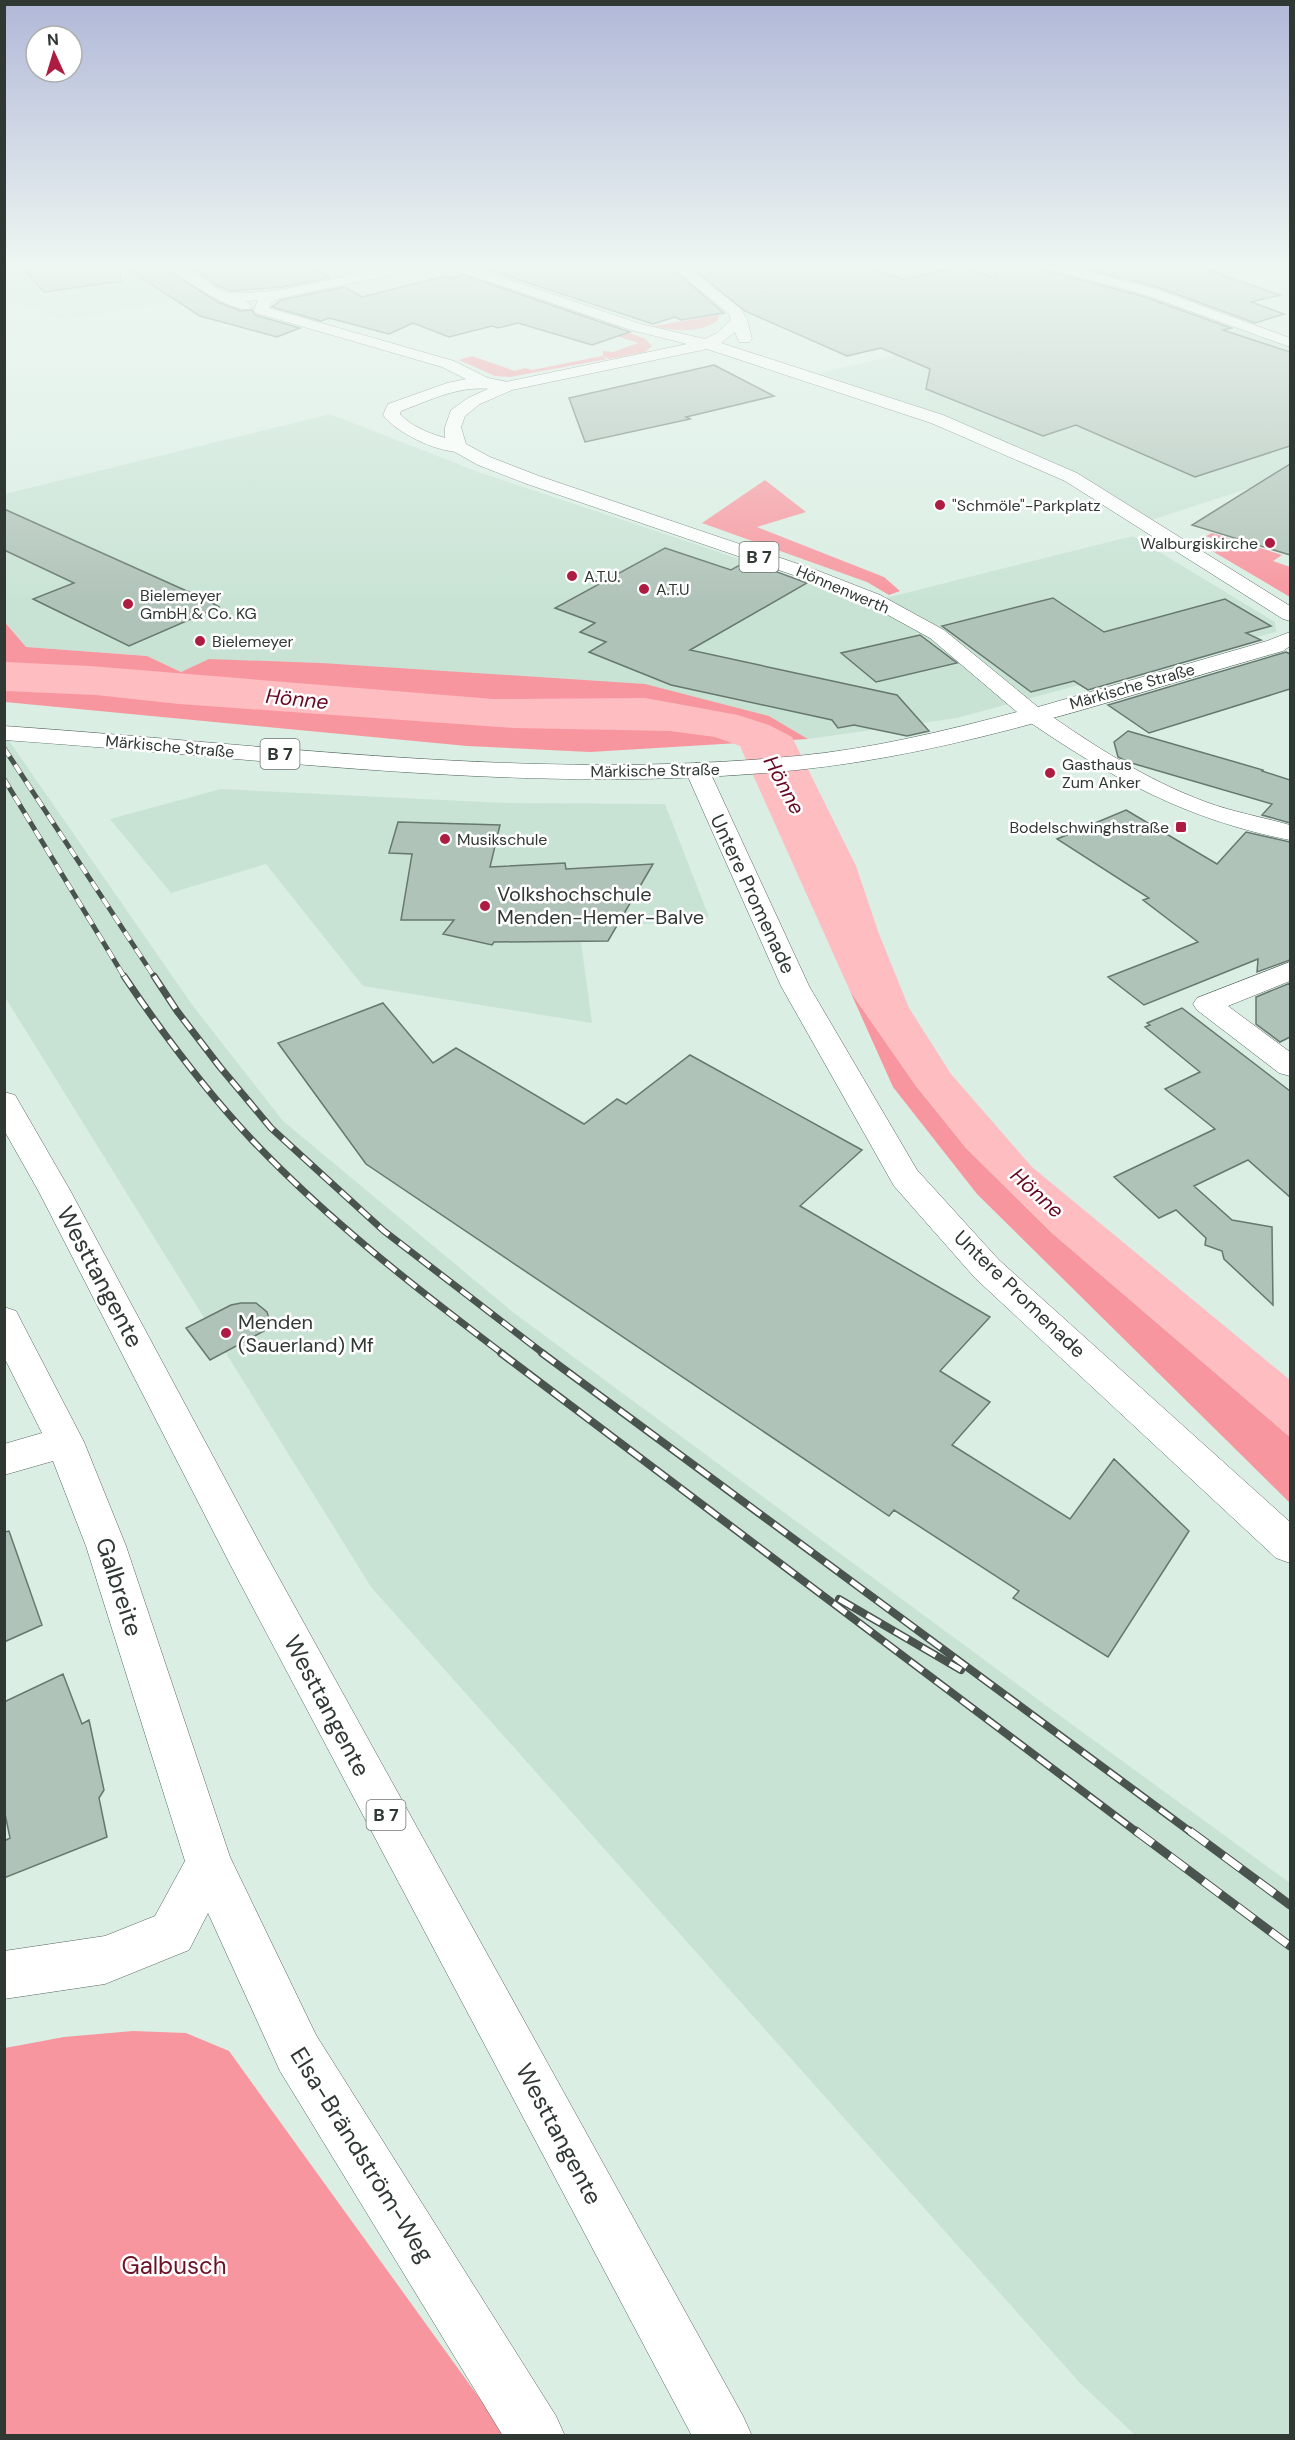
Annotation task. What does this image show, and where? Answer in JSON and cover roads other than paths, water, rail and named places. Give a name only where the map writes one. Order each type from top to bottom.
[{"type":"main road","points":[[476,378],[484,382],[507,386]]},
{"type":"main road","points":[[459,447],[454,437],[453,427],[457,414],[474,401],[507,386],[548,378]]},
{"type":"main road","points":[[816,378],[937,419],[1071,477],[1290,615]]},
{"type":"main road","name":"Hönnenwerth","points":[[484,382],[453,386],[394,408],[391,415],[400,423],[431,439],[459,447],[484,461],[533,480],[778,563],[873,599],[938,634],[1033,714]]},
{"type":"main road","name":"Märkische Straße","points":[[4,734],[515,771],[708,770],[799,763],[951,736],[1285,644]]},
{"type":"main road","points":[[1033,714],[1082,748],[1150,787],[1199,807],[1290,833]]},
{"type":"main road","name":"Untere Promenade","points":[[708,770],[795,986],[905,1178],[987,1269],[1290,1546]]},
{"type":"main road","points":[[1290,971],[1207,1004],[1290,1066]]},
{"type":"main road","name":"Westtangente","points":[[4,1102],[55,1192],[245,1554],[723,2436]]},
{"type":"main road","name":"Galbreite","points":[[4,1320],[65,1442],[106,1546],[208,1864]]},
{"type":"main road","points":[[4,1460],[65,1442]]},
{"type":"main road","points":[[4,1975],[105,1960],[172,1933],[208,1864]]},
{"type":"main road","name":"Elsa-Brändström-Weg","points":[[208,1864],[298,2053],[536,2436]]},
{"type":"water","name":"Hönne","points":[[5,662],[90,666],[493,699],[645,698],[738,715],[769,725],[792,737],[856,866],[879,934],[909,1008],[951,1074],[1032,1167],[1290,1380],[1290,1437],[1052,1233],[966,1148],[916,1086],[850,991],[740,746],[715,737],[670,731],[514,728],[179,704],[96,695],[5,691]]},
{"type":"railway","points":[[4,748],[155,978]]},
{"type":"railway","points":[[4,779],[125,978]]},
{"type":"railway","points":[[124,976],[201,1082],[235,1122],[282,1170],[374,1253],[503,1354]]},
{"type":"railway","points":[[154,976],[177,1011],[220,1067],[271,1128],[384,1231],[544,1354]]},
{"type":"railway","points":[[501,1353],[1138,1833]]},
{"type":"railway","points":[[542,1353],[1192,1833]]},
{"type":"railway","points":[[839,1599],[961,1670]]},
{"type":"railway","points":[[1136,1831],[1290,1946]]},
{"type":"railway","points":[[1190,1831],[1290,1905]]},
{"type":"place","name":"\"Schmöle\"-Parkplatz","points":[[940,505]]},
{"type":"place","name":"Walburgiskirche","points":[[1270,543]]},
{"type":"place","name":"A.T.U.","points":[[572,576]]},
{"type":"place","name":"A.T.U","points":[[644,589]]},
{"type":"place","name":"Bielemeyer GmbH & Co. KG","points":[[128,604]]},
{"type":"place","name":"Bielemeyer","points":[[200,641]]},
{"type":"place","name":"Gasthaus Zum Anker","points":[[1050,773]]},
{"type":"place","name":"Bodelschwinghstraße","points":[[1181,827]]},
{"type":"place","name":"Musikschule","points":[[445,839]]},
{"type":"place","name":"Volkshochschule Menden-Hemer-Balve","points":[[485,906]]},
{"type":"place","name":"Menden (Sauerland) Mf","points":[[226,1333]]},
{"type":"park label","name":"Galbusch","points":[[174,2266]]}]
